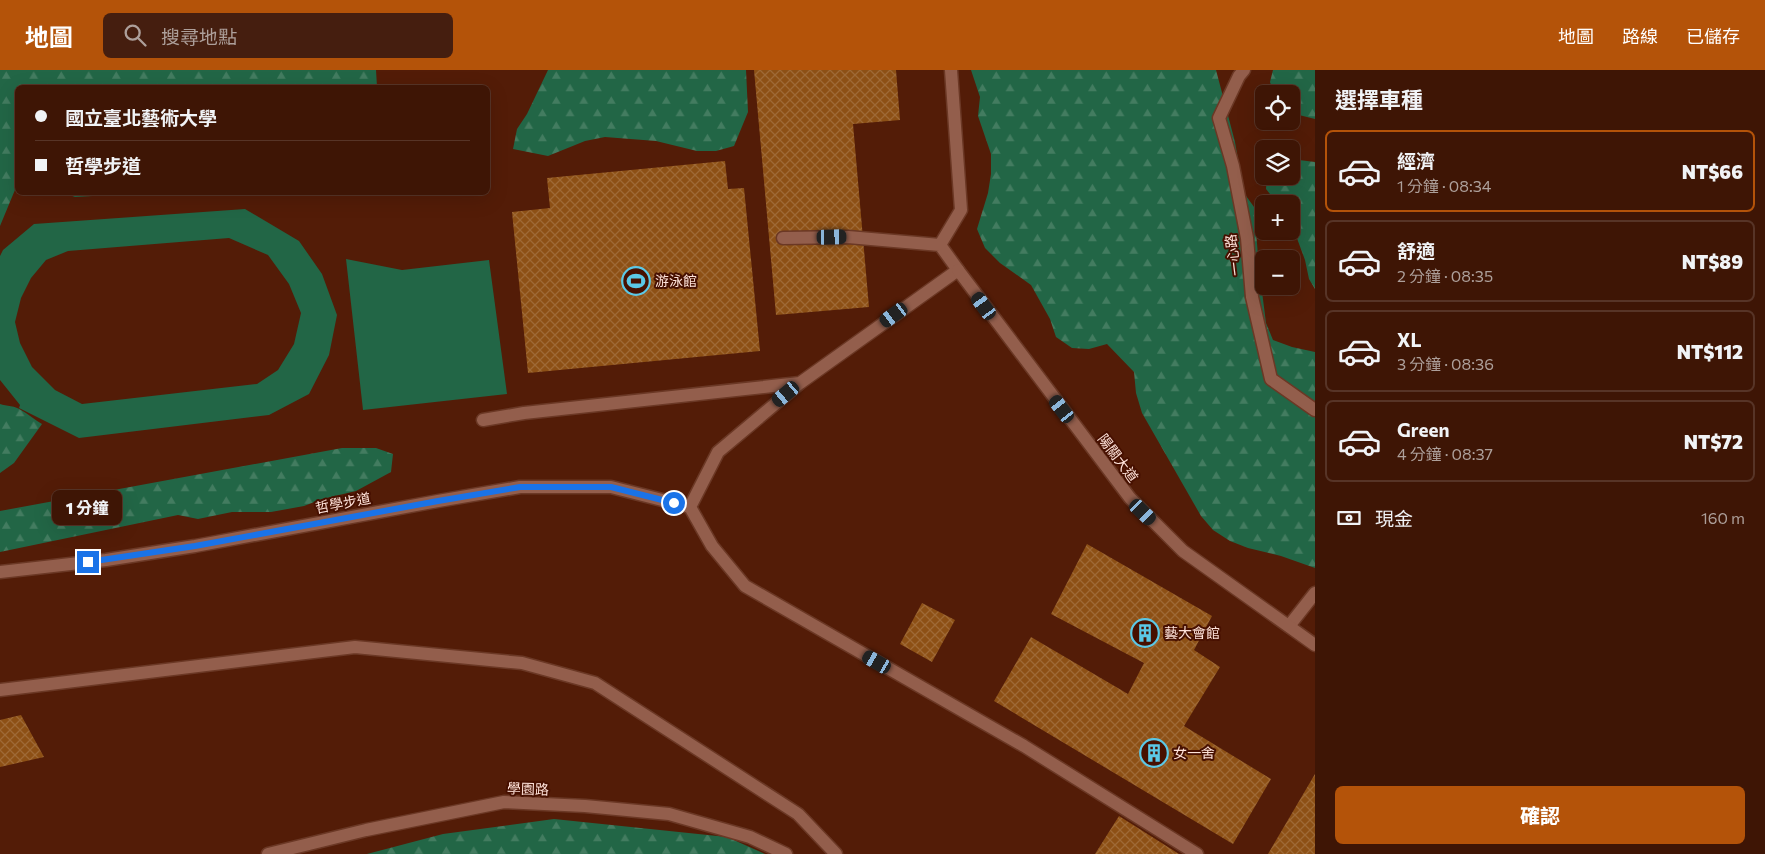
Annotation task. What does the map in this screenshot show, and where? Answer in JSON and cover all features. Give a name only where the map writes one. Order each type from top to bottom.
[{"type":"street","points":[[783,238],[848,236],[940,245],[961,210],[951,70]]},
{"type":"street","name":"一心路","points":[[1244,70],[1239,76],[1219,118],[1235,175],[1247,238],[1252,297],[1271,379],[1315,410]]},
{"type":"street","name":"陽關大道","points":[[940,245],[1130,498],[1184,551],[1315,645]]},
{"type":"street","points":[[958,270],[800,383],[718,452],[690,507],[712,546],[745,586],[1024,746],[1197,854]]},
{"type":"street","points":[[482,420],[524,413],[800,383]]},
{"type":"street","name":"哲學步道","points":[[0,572],[106,560],[195,546],[520,487],[611,487],[690,507]]},
{"type":"street","points":[[1289,626],[1315,593]]},
{"type":"street","points":[[0,690],[355,648],[522,663],[595,683],[798,814],[836,854]]},
{"type":"street","name":"學園路","points":[[268,854],[366,830],[504,802],[585,806],[669,814],[750,836],[786,854]]},
{"type":"green space","points":[[0,70],[376,70],[377,85],[15,85],[15,190],[0,226]]},
{"type":"green space","points":[[548,70],[746,70],[748,112],[734,146],[716,151],[697,151],[656,141],[605,137],[585,141],[548,156],[513,149],[517,129],[527,114]]},
{"type":"green space","points":[[971,70],[1216,70],[1235,142],[1244,193],[1254,207],[1255,240],[1257,240],[1258,250],[1255,250],[1255,295],[1262,295],[1266,323],[1273,340],[1292,347],[1315,352],[1315,568],[1281,556],[1248,548],[1230,541],[1213,530],[1201,516],[1142,413],[1136,393],[1134,372],[1107,344],[1089,349],[1072,348],[1056,337],[1050,319],[1031,285],[1000,263],[985,248],[977,229],[988,193],[991,174],[991,154],[978,116],[980,97]]},
{"type":"green space","points":[[1273,70],[1315,70],[1315,119],[1300,115],[1300,85],[1271,85]]},
{"type":"green space","points":[[1300,160],[1315,162],[1315,289],[1309,279],[1298,240],[1300,240],[1300,195],[1271,195],[1266,189],[1266,185],[1300,185]]},
{"type":"green space","points":[[70,195],[110,195],[75,197]]},
{"type":"green space","points":[[245,209],[299,241],[322,274],[337,315],[329,355],[309,394],[269,415],[79,438],[19,408],[20,405],[0,380],[0,256],[3,250],[34,224]],"holes":[[[229,238],[268,255],[289,284],[301,313],[294,344],[278,370],[257,384],[82,404],[55,390],[32,367],[20,343],[15,322],[21,298],[31,278],[46,260],[68,251]]]},
{"type":"green space","points":[[346,259],[402,270],[489,260],[507,394],[363,410]]},
{"type":"green space","points":[[0,404],[19,409],[42,424],[14,463],[0,473]]},
{"type":"green space","points":[[342,448],[376,448],[393,454],[391,472],[356,491],[322,499],[304,506],[271,512],[232,512],[198,519],[178,515],[0,552],[0,511]]},
{"type":"green space","points":[[554,819],[727,837],[765,854],[367,854],[443,834]]},
{"type":"building","points":[[754,70],[896,70],[900,120],[853,124],[869,307],[776,315]]},
{"type":"building","name":"游泳館","points":[[725,161],[728,189],[744,188],[760,351],[528,373],[512,212],[550,208],[547,178]]},
{"type":"building","points":[[1087,544],[1212,616],[1194,650],[1220,667],[1184,726],[1271,779],[1233,844],[994,701],[1031,637],[1128,694],[1144,663],[1051,614]]},
{"type":"building","points":[[922,603],[955,620],[932,662],[900,644]]},
{"type":"building","points":[[21,715],[44,757],[0,767],[0,720]]},
{"type":"building","points":[[1315,774],[1315,854],[1268,854]]},
{"type":"building","points":[[1119,816],[1179,854],[1095,854]]},
{"type":"place","name":"游泳館","points":[[636,281]]},
{"type":"place","name":"藝大會館","points":[[1145,633]]},
{"type":"place","name":"女一舍","points":[[1154,753]]},
{"type":"route","points":[[88,562],[195,546],[520,487],[611,487],[674,503]]}]
